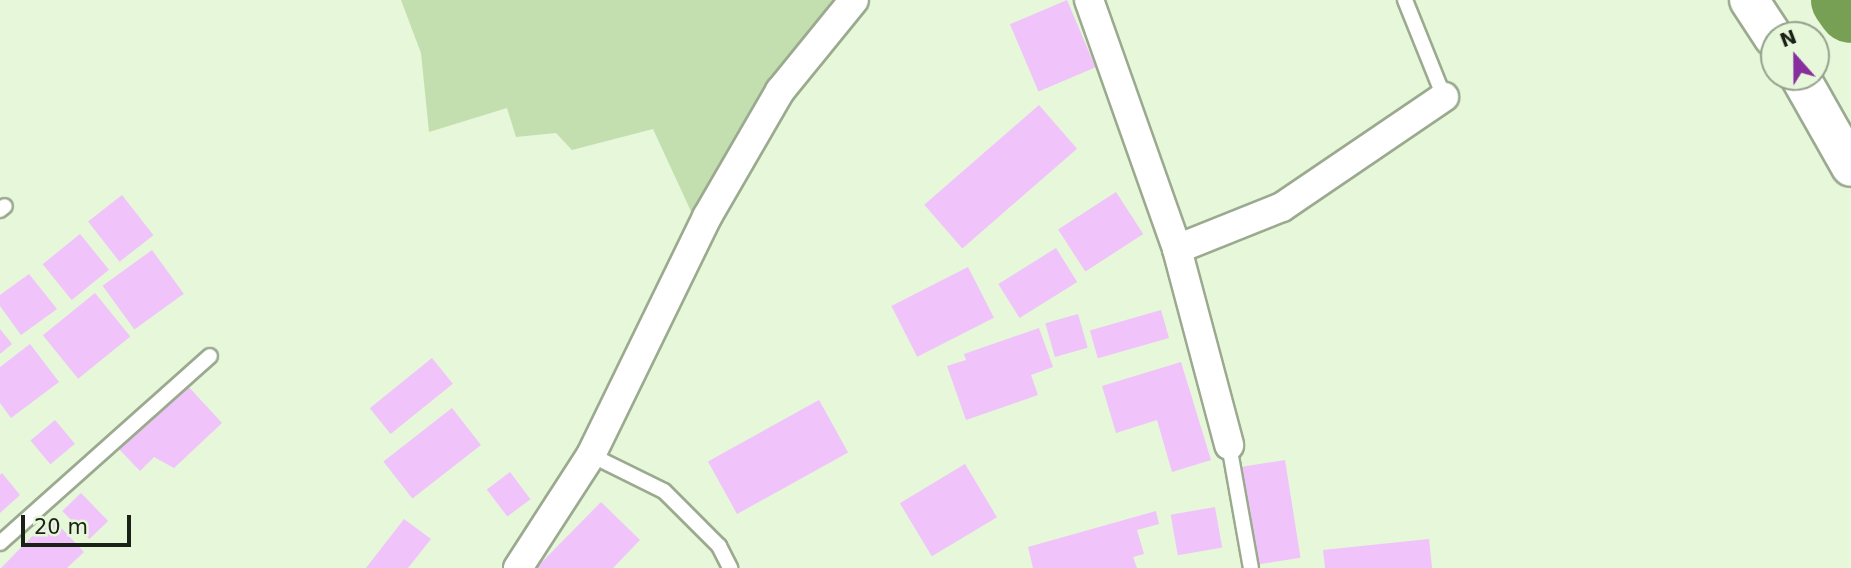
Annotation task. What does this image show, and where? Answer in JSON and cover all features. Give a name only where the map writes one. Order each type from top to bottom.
[{"type":"street","points":[[517,568],[591,455],[731,172],[780,91],[854,0]]},
{"type":"street","points":[[1089,0],[1177,249],[1229,445]]},
{"type":"street","points":[[1749,0],[1763,21]]},
{"type":"street","points":[[1808,91],[1851,167]]},
{"type":"street","points":[[1177,249],[1282,207],[1444,97]]},
{"type":"lane","points":[[1405,0],[1444,97]]},
{"type":"lane","points":[[0,543],[210,356]]},
{"type":"lane","points":[[1229,445],[1251,568]]},
{"type":"lane","points":[[591,455],[664,491],[719,546],[730,568]]},
{"type":"green space","points":[[401,0],[842,0],[695,220],[653,129],[572,150],[556,133],[516,137],[507,108],[429,132],[421,53]]},
{"type":"building","points":[[1067,0],[1096,67],[1038,91],[1010,24]]},
{"type":"building","points":[[1039,105],[1077,149],[962,248],[924,205]]},
{"type":"building","points":[[1116,192],[1143,234],[1085,272],[1058,230]]},
{"type":"building","points":[[122,195],[153,235],[120,262],[88,221]]},
{"type":"building","points":[[80,234],[109,270],[72,300],[43,264]]},
{"type":"building","points":[[1056,248],[1077,282],[1020,318],[998,284]]},
{"type":"building","points":[[152,250],[184,294],[134,330],[103,286]]},
{"type":"building","points":[[968,267],[994,318],[917,357],[891,306]]},
{"type":"building","points":[[29,274],[57,309],[21,335],[0,306],[0,295]]},
{"type":"building","points":[[95,293],[130,337],[78,379],[43,335]]},
{"type":"building","points":[[1161,310],[1169,338],[1098,358],[1090,330]]},
{"type":"building","points":[[1078,314],[1088,348],[1055,357],[1045,323]]},
{"type":"building","points":[[1039,328],[1053,367],[1031,375],[1038,395],[966,420],[947,366],[966,360],[964,354]]},
{"type":"building","points":[[0,329],[12,344],[0,354]]},
{"type":"building","points":[[30,344],[59,382],[11,418],[0,403],[0,367]]},
{"type":"building","points":[[432,358],[453,384],[391,434],[370,408]]},
{"type":"building","points":[[1181,362],[1211,460],[1172,472],[1157,420],[1116,433],[1102,386]]},
{"type":"building","points":[[187,385],[222,423],[174,468],[154,457],[140,471],[118,448]]},
{"type":"building","points":[[819,400],[848,452],[737,514],[708,462]]},
{"type":"building","points":[[452,408],[481,445],[412,499],[383,462]]},
{"type":"building","points":[[55,420],[75,444],[50,464],[30,441]]},
{"type":"building","points":[[1285,460],[1300,558],[1256,565],[1241,467]]},
{"type":"building","points":[[965,464],[997,517],[932,556],[900,503]]},
{"type":"building","points":[[510,472],[530,499],[507,517],[487,489]]},
{"type":"building","points":[[2,473],[20,495],[0,513],[0,475]]},
{"type":"building","points":[[81,493],[108,521],[89,539],[62,511]]},
{"type":"building","points":[[601,502],[640,540],[613,568],[536,568]]},
{"type":"building","points":[[1215,507],[1222,547],[1178,555],[1171,515]]},
{"type":"building","points":[[1156,511],[1159,524],[1137,530],[1144,554],[1133,557],[1137,568],[1033,568],[1028,547]]},
{"type":"building","points":[[51,517],[84,552],[67,568],[1,568]]},
{"type":"building","points":[[404,519],[431,539],[408,568],[366,568]]},
{"type":"building","points":[[1429,539],[1432,568],[1325,568],[1323,550]]},
{"type":"waterway","points":[[1844,0],[1851,10]]}]
